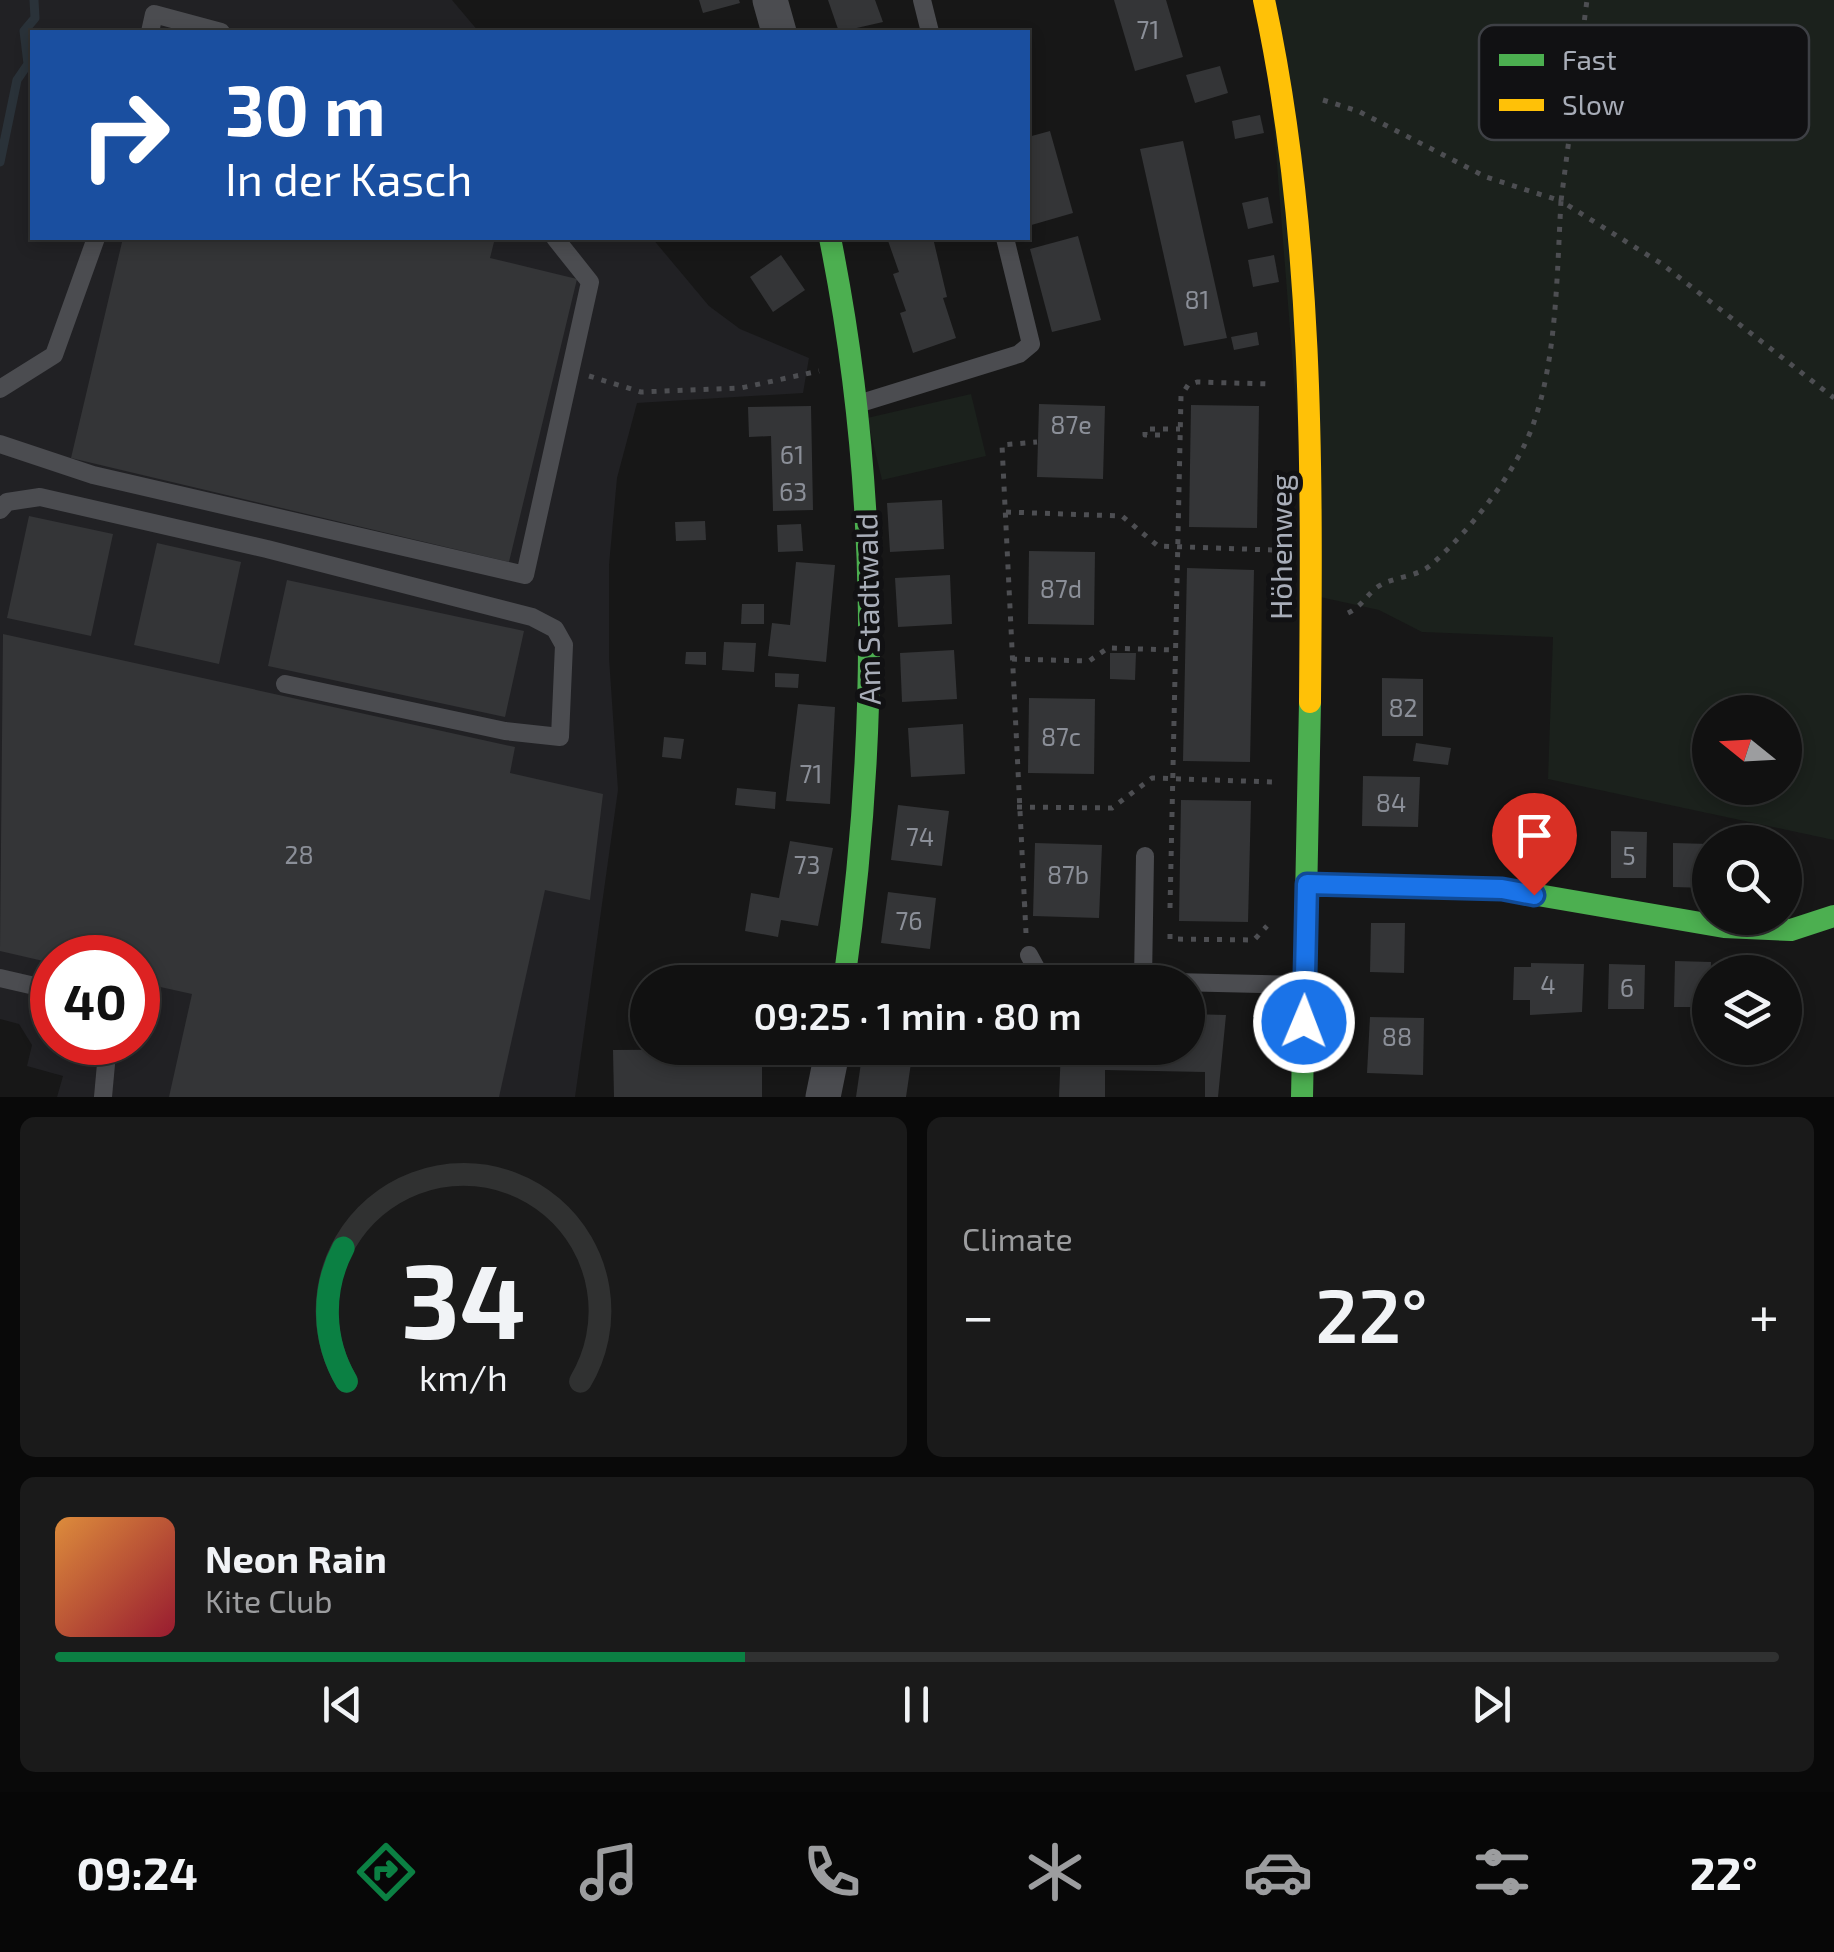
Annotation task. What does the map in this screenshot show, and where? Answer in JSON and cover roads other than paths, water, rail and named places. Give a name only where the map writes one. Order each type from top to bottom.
[{"type":"street","points":[[770,0],[778,30]]},
{"type":"street","name":"Höhenweg","points":[[1264,0],[1296,182],[1309,384],[1310,618],[1302,1097]]},
{"type":"street","name":"Am Stadtwald","points":[[830,240],[856,404],[872,629],[862,856],[846,965]]},
{"type":"street","points":[[1307,884],[1502,889],[1724,927],[1791,930],[1834,916]]},
{"type":"street","points":[[823,1097],[830,1065]]},
{"type":"lane","points":[[922,0],[930,30]]},
{"type":"lane","points":[[150,30],[154,14],[214,30]]},
{"type":"lane","points":[[0,389],[54,356],[95,240]]},
{"type":"lane","points":[[0,444],[93,475],[524,575],[590,282],[556,240]]},
{"type":"lane","points":[[856,404],[1019,354],[1031,344],[1005,240]]},
{"type":"lane","points":[[0,510],[7,502],[40,497],[266,549],[532,618],[555,629],[564,645],[560,737],[505,731],[285,684]]},
{"type":"lane","points":[[1143,965],[1145,856]]},
{"type":"lane","points":[[1029,956],[1034,965]]},
{"type":"lane","points":[[0,978],[30,985]]},
{"type":"lane","points":[[1205,982],[1304,985]]},
{"type":"lane","points":[[103,1097],[106,1065]]},
{"type":"waterway","points":[[0,162],[17,80],[28,64],[24,31],[35,18],[34,0]]}]
